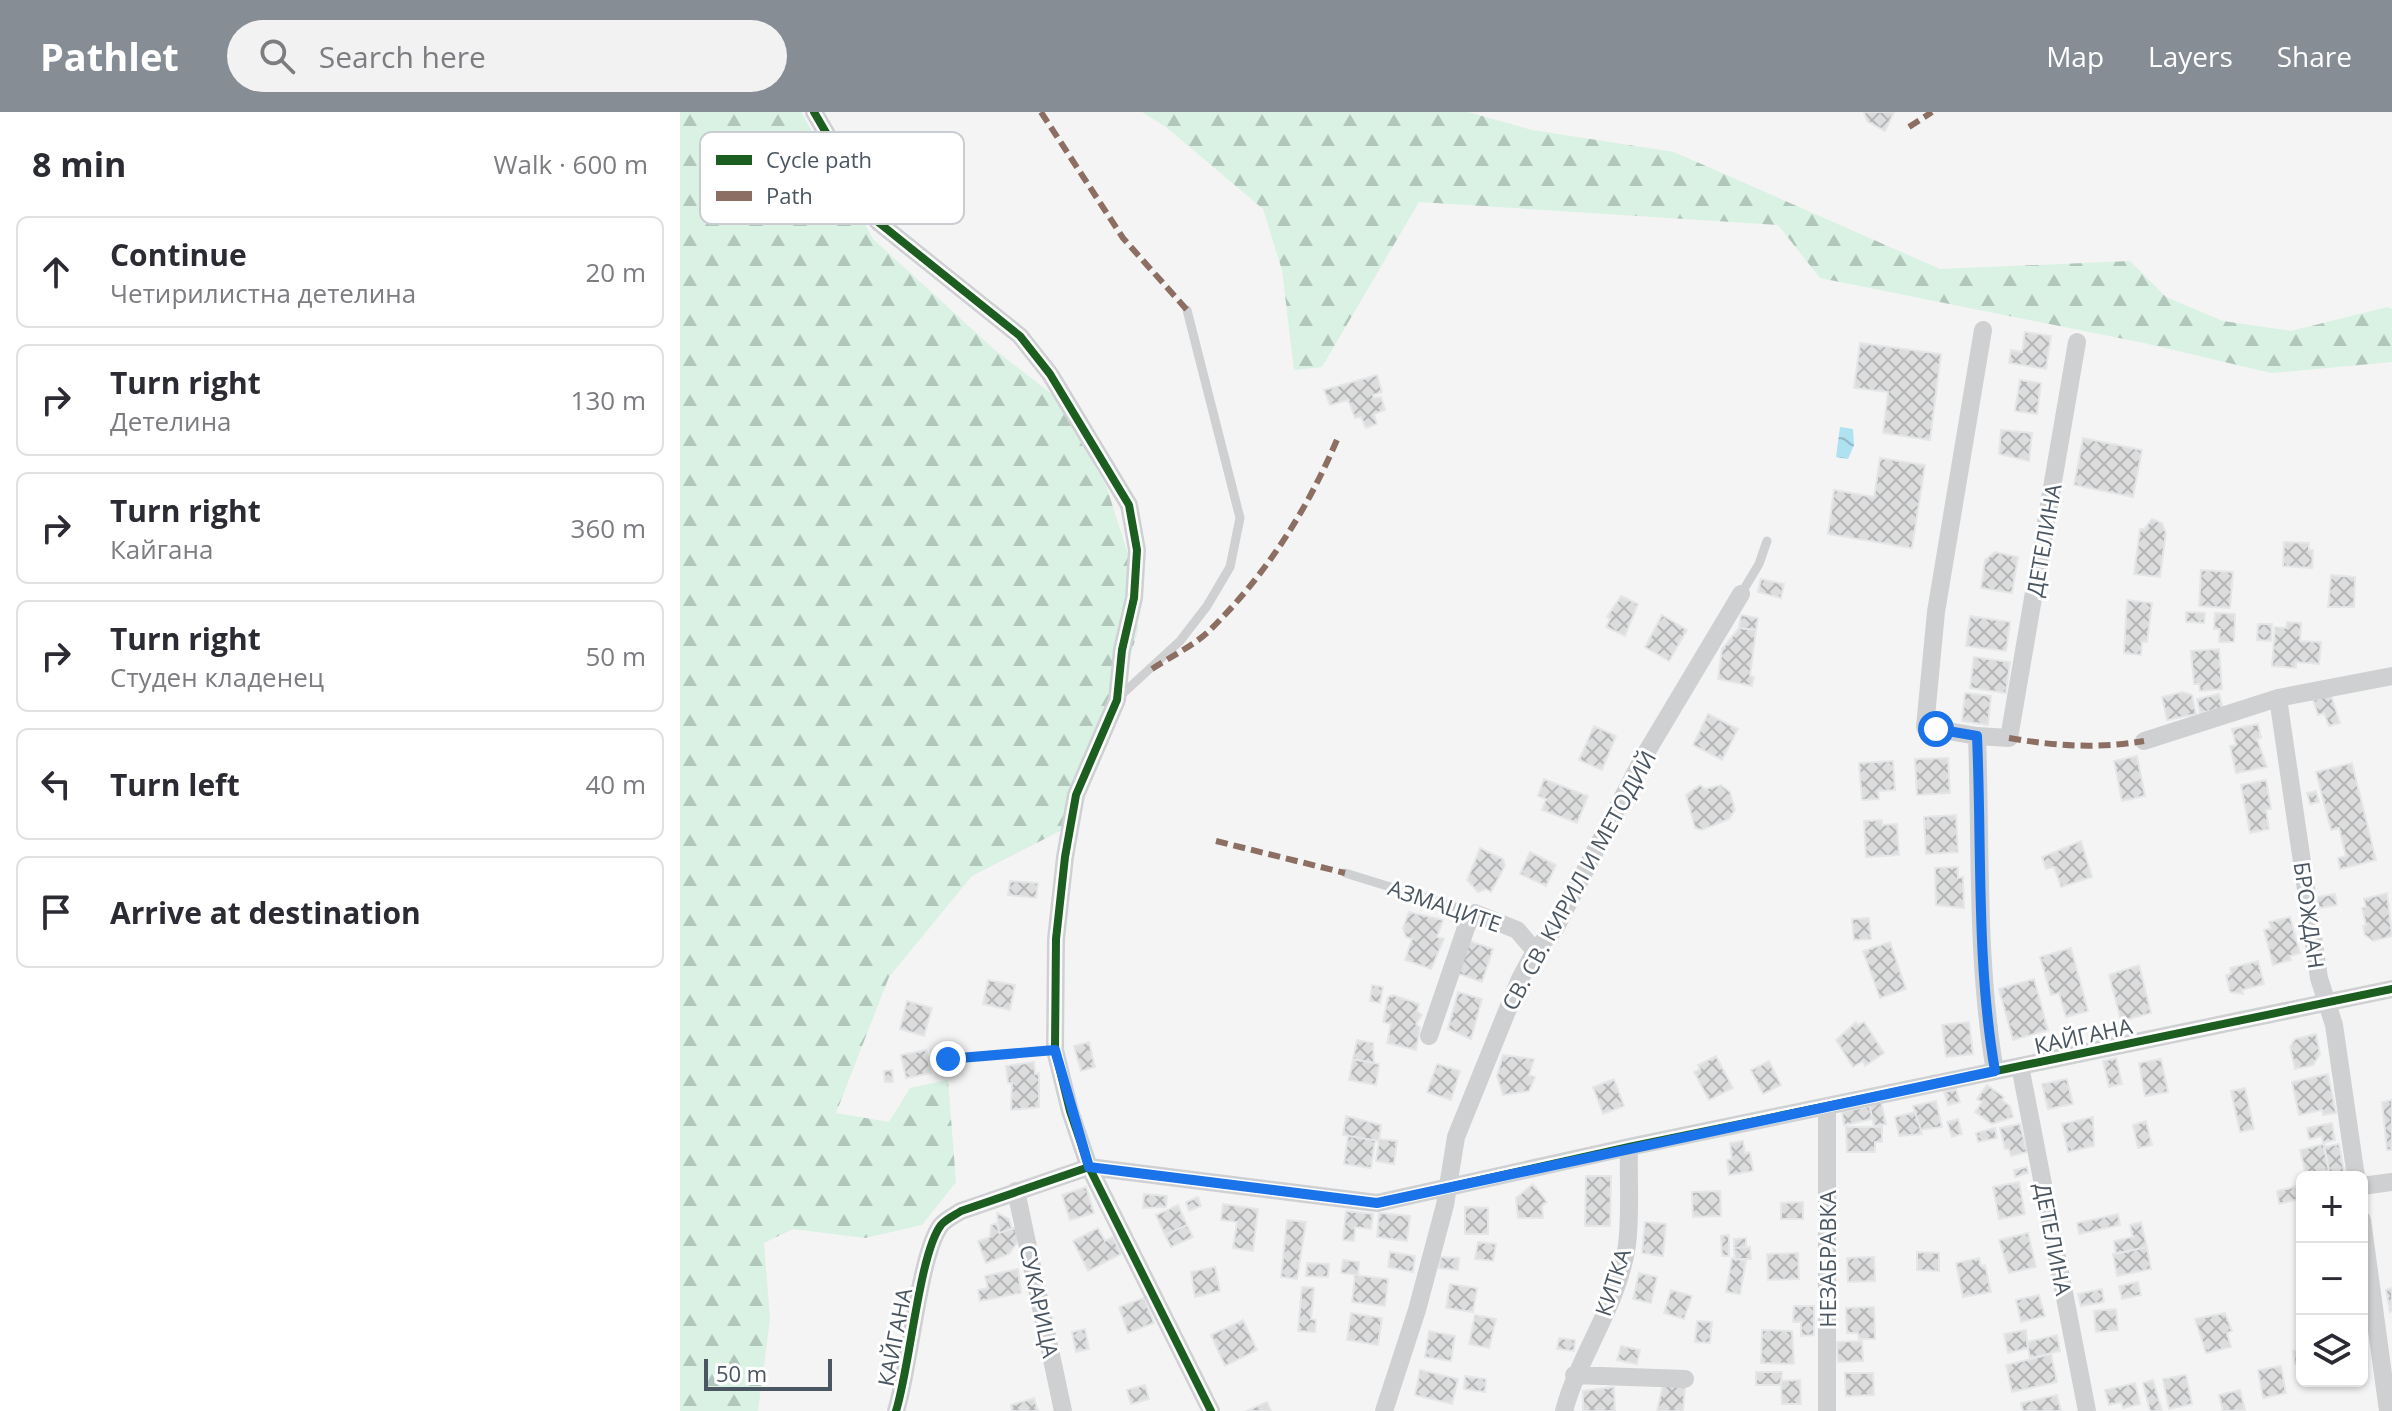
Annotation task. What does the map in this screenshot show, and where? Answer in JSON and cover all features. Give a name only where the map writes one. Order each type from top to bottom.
[{"type":"street","points":[[814,112],[826,132]]},
{"type":"street","points":[[880,224],[1020,336],[1050,374],[1129,505],[1137,550],[1134,598],[1122,650],[1117,700],[1076,795],[1065,857],[1056,939],[1055,1050],[1089,1167],[1211,1411]]},
{"type":"street","points":[[1983,330],[1936,612],[1925,727],[1977,736],[1982,963],[1985,1015],[1995,1071]]},
{"type":"street","name":"ДЕТЕЛИНА","points":[[1977,736],[2009,738],[2077,342]]},
{"type":"street","name":"СВ. СВ. КИРИЛ И МЕТОДИЙ","points":[[1384,1411],[1417,1310],[1449,1186],[1456,1137],[1478,1076],[1535,951],[1556,927],[1643,758],[1741,594]]},
{"type":"street","points":[[2144,741],[2278,698],[2392,676]]},
{"type":"street","name":"БРОЖДАН","points":[[2278,698],[2325,1003],[2334,1025],[2355,1171]]},
{"type":"street","points":[[1429,1036],[1467,925],[1475,913]]},
{"type":"street","name":"АЗМАЦИТЕ","points":[[1475,913],[1517,930],[1535,951]]},
{"type":"street","name":"КАЙГАНА","points":[[896,1411],[907,1377],[933,1238],[943,1222],[961,1211],[1089,1167],[1377,1203],[1629,1147],[2392,989]]},
{"type":"street","name":"ДЕТЕЛИНА","points":[[2020,1066],[2087,1411]]},
{"type":"street","name":"НЕЗАБРАВКА","points":[[1827,1106],[1827,1411]]},
{"type":"street","name":"КИТКА","points":[[1564,1411],[1574,1375],[1610,1300],[1627,1246],[1629,1147]]},
{"type":"street","points":[[2368,1185],[2392,1182]]},
{"type":"street","name":"СУКАРИЦА","points":[[1016,1191],[1063,1411]]},
{"type":"street","points":[[2365,1243],[2388,1411]]},
{"type":"street","points":[[1574,1375],[1685,1379]]},
{"type":"lane","points":[[1117,700],[1180,641],[1207,606],[1230,567],[1240,518],[1187,310]]},
{"type":"lane","points":[[1741,594],[1767,541]]},
{"type":"lane","name":"АЗМАЦИТЕ","points":[[1345,873],[1475,913]]},
{"type":"lane","points":[[948,1059],[1055,1050]]},
{"type":"green space","points":[[680,112],[801,112],[812,132],[700,132],[700,224],[864,224],[873,239],[995,350],[1054,396],[1107,488],[1131,564],[1138,630],[1111,723],[1068,827],[972,876],[889,977],[836,1113],[889,1122],[910,1088],[948,1080],[956,1182],[922,1225],[865,1238],[793,1229],[764,1243],[770,1319],[758,1411],[680,1411]]},
{"type":"green space","points":[[1142,112],[1468,112],[1532,130],[1674,152],[1940,269],[2130,261],[2166,297],[2223,321],[2291,331],[2387,307],[2392,309],[2392,362],[2271,373],[2144,343],[1820,278],[1778,225],[1419,202],[1322,367],[1294,370],[1282,270],[1263,209],[1166,127]]},
{"type":"water","points":[[1840,427],[1853,429],[1854,445],[1848,459],[1836,457]]},
{"type":"building","points":[[1864,112],[1894,112],[1885,131],[1867,121]]},
{"type":"building","points":[[2025,332],[2051,336],[2046,369],[2009,363],[2011,350],[2022,352]]},
{"type":"building","points":[[1860,343],[1941,354],[1930,440],[1883,433],[1888,392],[1854,388]]},
{"type":"building","points":[[1377,375],[1382,392],[1373,395],[1374,398],[1381,397],[1385,410],[1374,414],[1377,424],[1366,428],[1361,417],[1355,418],[1348,400],[1330,405],[1324,390]]},
{"type":"building","points":[[2020,380],[2041,383],[2037,414],[2015,411]]},
{"type":"building","points":[[2001,430],[2032,433],[2029,461],[1999,454]]},
{"type":"building","points":[[2083,438],[2142,450],[2133,497],[2074,485]]},
{"type":"building","points":[[1880,458],[1925,465],[1912,548],[1828,534],[1834,490],[1874,497]]},
{"type":"building","points":[[2152,519],[2162,523],[2166,533],[2160,577],[2134,574],[2140,529],[2144,529]]},
{"type":"building","points":[[2284,542],[2309,543],[2309,550],[2313,550],[2312,568],[2283,566]]},
{"type":"building","points":[[1995,552],[2018,557],[2012,593],[1981,588],[1985,560]]},
{"type":"building","points":[[2201,570],[2233,572],[2230,608],[2199,606]]},
{"type":"building","points":[[2331,575],[2355,577],[2354,607],[2328,607]]},
{"type":"building","points":[[1761,579],[1784,584],[1781,598],[1758,592]]},
{"type":"building","points":[[1621,596],[1638,604],[1625,636],[1606,627],[1610,619],[1607,617]]},
{"type":"building","points":[[2127,600],[2152,603],[2147,642],[2142,642],[2141,655],[2124,653]]},
{"type":"building","points":[[2186,612],[2205,613],[2204,623],[2186,622]]},
{"type":"building","points":[[2215,613],[2235,614],[2234,642],[2219,642],[2220,629],[2214,629]]},
{"type":"building","points":[[1662,615],[1687,630],[1669,661],[1645,647]]},
{"type":"building","points":[[1741,615],[1758,618],[1756,630],[1739,628]]},
{"type":"building","points":[[1970,616],[2010,622],[2006,651],[1966,646]]},
{"type":"building","points":[[2287,622],[2301,623],[2300,641],[2321,642],[2319,664],[2296,662],[2296,668],[2272,666],[2275,627],[2286,628]]},
{"type":"building","points":[[2258,624],[2272,624],[2271,641],[2257,640]]},
{"type":"building","points":[[1739,628],[1756,630],[1750,676],[1754,677],[1752,686],[1718,679],[1722,649]]},
{"type":"building","points":[[2219,649],[2222,689],[2200,691],[2199,684],[2194,684],[2191,651]]},
{"type":"building","points":[[1974,657],[2010,662],[2006,693],[1970,688]]},
{"type":"building","points":[[2183,692],[2192,695],[2196,714],[2167,720],[2162,697]]},
{"type":"building","points":[[1965,693],[1991,696],[1988,725],[1962,721]]},
{"type":"building","points":[[2219,694],[2223,708],[2200,713],[2197,699]]},
{"type":"building","points":[[2331,695],[2340,723],[2329,726],[2324,713],[2318,715],[2313,700]]},
{"type":"building","points":[[1708,714],[1738,729],[1722,760],[1693,745]]},
{"type":"building","points":[[2258,724],[2261,738],[2257,739],[2267,767],[2236,773],[2230,746],[2236,745],[2232,729]]},
{"type":"building","points":[[1594,726],[1616,736],[1602,770],[1579,760]]},
{"type":"building","points":[[2137,756],[2145,796],[2122,801],[2114,761]]},
{"type":"building","points":[[1948,758],[1950,793],[1917,795],[1915,759]]},
{"type":"building","points":[[1893,761],[1895,790],[1878,791],[1879,799],[1862,800],[1859,763]]},
{"type":"building","points":[[2352,763],[2376,860],[2340,869],[2338,858],[2346,856],[2339,828],[2331,830],[2316,772]]},
{"type":"building","points":[[1544,779],[1588,796],[1577,823],[1542,810],[1546,799],[1538,796]]},
{"type":"building","points":[[2266,780],[2271,809],[2266,810],[2269,829],[2250,833],[2241,785]]},
{"type":"building","points":[[1700,785],[1705,789],[1721,785],[1730,792],[1735,810],[1729,819],[1702,830],[1695,828],[1686,795]]},
{"type":"building","points":[[2316,791],[2319,802],[2310,804],[2307,793]]},
{"type":"building","points":[[1956,815],[1958,852],[1926,854],[1924,817]]},
{"type":"building","points":[[1882,820],[1882,825],[1897,824],[1899,855],[1866,857],[1864,821]]},
{"type":"building","points":[[2081,841],[2092,877],[2061,887],[2054,867],[2046,869],[2042,857]]},
{"type":"building","points":[[1480,848],[1503,859],[1505,866],[1491,892],[1486,889],[1478,892],[1467,880]]},
{"type":"building","points":[[1530,852],[1556,865],[1546,886],[1520,874]]},
{"type":"building","points":[[1958,867],[1958,878],[1963,877],[1964,908],[1936,905],[1935,868]]},
{"type":"building","points":[[1010,881],[1038,883],[1036,898],[1008,895]]},
{"type":"building","points":[[2387,893],[2392,936],[2373,941],[2365,935],[2363,926],[2366,925],[2362,908],[2366,907],[2364,899]]},
{"type":"building","points":[[2335,894],[2337,905],[2319,908],[2317,897]]},
{"type":"building","points":[[1409,912],[1443,920],[1437,937],[1444,939],[1431,969],[1405,960],[1412,939],[1406,937],[1403,928]]},
{"type":"building","points":[[2290,917],[2300,953],[2290,956],[2291,960],[2273,965],[2264,930],[2271,928],[2269,922]]},
{"type":"building","points":[[1869,918],[1871,939],[1854,940],[1852,919]]},
{"type":"building","points":[[1467,940],[1493,949],[1482,982],[1456,973]]},
{"type":"building","points":[[1890,942],[1906,989],[1880,998],[1863,951]]},
{"type":"building","points":[[2071,948],[2088,1011],[2066,1017],[2059,993],[2051,995],[2040,957]]},
{"type":"building","points":[[2258,961],[2264,984],[2242,990],[2243,994],[2230,992],[2226,975],[2231,974],[2230,968]]},
{"type":"building","points":[[2139,965],[2151,1013],[2121,1021],[2109,975]]},
{"type":"building","points":[[2034,979],[2048,1030],[2013,1040],[1999,989]]},
{"type":"building","points":[[988,980],[1015,985],[1010,1010],[983,1004]]},
{"type":"building","points":[[1372,985],[1383,987],[1380,1003],[1370,1001]]},
{"type":"building","points":[[1458,992],[1482,999],[1471,1039],[1448,1029]]},
{"type":"building","points":[[1393,995],[1419,1004],[1417,1011],[1422,1015],[1416,1024],[1420,1028],[1416,1050],[1387,1043],[1391,1024],[1383,1022],[1388,997]]},
{"type":"building","points":[[907,1001],[932,1008],[924,1036],[900,1029]]},
{"type":"building","points":[[1856,1022],[1858,1025],[1864,1022],[1884,1053],[1865,1066],[1863,1061],[1853,1067],[1836,1040]]},
{"type":"building","points":[[1969,1022],[1973,1054],[1946,1057],[1942,1025]]},
{"type":"building","points":[[2316,1034],[2320,1054],[2313,1065],[2295,1069],[2290,1047],[2295,1039]]},
{"type":"building","points":[[1357,1040],[1373,1043],[1374,1063],[1353,1059]]},
{"type":"building","points":[[1089,1042],[1095,1067],[1081,1071],[1074,1046]]},
{"type":"building","points":[[926,1050],[931,1073],[906,1078],[901,1055]]},
{"type":"building","points":[[1503,1055],[1534,1059],[1529,1075],[1535,1077],[1529,1091],[1503,1095],[1497,1076]]},
{"type":"building","points":[[1716,1056],[1733,1088],[1709,1100],[1694,1072],[1700,1069],[1698,1065]]},
{"type":"building","points":[[2116,1058],[2122,1084],[2109,1087],[2103,1061]]},
{"type":"building","points":[[1353,1059],[1379,1064],[1376,1085],[1349,1080]]},
{"type":"building","points":[[2161,1059],[2168,1092],[2145,1096],[2139,1063]]},
{"type":"building","points":[[1769,1061],[1781,1085],[1763,1094],[1751,1070]]},
{"type":"building","points":[[1034,1062],[1035,1074],[1039,1073],[1039,1107],[1011,1110],[1012,1083],[1008,1083],[1006,1066]]},
{"type":"building","points":[[1437,1064],[1460,1071],[1451,1100],[1427,1092]]},
{"type":"building","points":[[892,1070],[893,1082],[885,1082],[884,1071]]},
{"type":"building","points":[[2328,1074],[2336,1113],[2323,1115],[2322,1110],[2299,1115],[2292,1082]]},
{"type":"building","points":[[1614,1079],[1624,1106],[1603,1114],[1593,1087]]},
{"type":"building","points":[[2067,1079],[2073,1104],[2048,1109],[2042,1084]]},
{"type":"building","points":[[1987,1085],[2004,1097],[2002,1100],[2010,1106],[2013,1117],[1992,1124],[1975,1112],[1982,1102],[1977,1099]]},
{"type":"building","points":[[2245,1088],[2254,1129],[2240,1132],[2231,1091]]},
{"type":"building","points":[[1956,1089],[1960,1102],[1948,1105],[1944,1092]]},
{"type":"building","points":[[2392,1100],[2392,1150],[2387,1150],[2382,1102]]},
{"type":"building","points":[[1936,1101],[1942,1127],[1921,1130],[1913,1106]]},
{"type":"building","points":[[1881,1102],[1886,1124],[1874,1126],[1869,1104]]},
{"type":"building","points":[[1870,1106],[1872,1119],[1844,1125],[1842,1112]]},
{"type":"building","points":[[1915,1112],[1922,1134],[1899,1136],[1895,1117]]},
{"type":"building","points":[[1346,1116],[1381,1125],[1379,1141],[1343,1135]]},
{"type":"building","points":[[2093,1117],[2094,1146],[2068,1152],[2062,1124]]},
{"type":"building","points":[[1958,1119],[1962,1134],[1952,1137],[1947,1122]]},
{"type":"building","points":[[2146,1121],[2152,1145],[2138,1148],[2133,1125]]},
{"type":"building","points":[[2332,1123],[2335,1140],[2323,1143],[2322,1136],[2309,1139],[2307,1128]]},
{"type":"building","points":[[2020,1124],[2027,1152],[2011,1156],[2009,1149],[2005,1149],[2000,1128]]},
{"type":"building","points":[[1846,1127],[1882,1127],[1882,1142],[1875,1142],[1875,1152],[1847,1152]]},
{"type":"building","points":[[1995,1128],[1997,1138],[1978,1142],[1976,1133]]},
{"type":"building","points":[[1348,1136],[1375,1140],[1371,1168],[1344,1164]]},
{"type":"building","points":[[1379,1139],[1397,1141],[1394,1164],[1376,1161]]},
{"type":"building","points":[[1743,1141],[1745,1153],[1750,1152],[1753,1171],[1729,1175],[1727,1160],[1732,1159],[1730,1143]]},
{"type":"building","points":[[2324,1144],[2329,1170],[2305,1171],[2300,1150]]},
{"type":"building","points":[[2339,1144],[2344,1171],[2329,1171],[2324,1147]]},
{"type":"building","points":[[2027,1167],[2028,1173],[2015,1177],[2014,1170]]},
{"type":"building","points":[[1586,1176],[1611,1176],[1610,1226],[1585,1226]]},
{"type":"building","points":[[2019,1182],[2025,1214],[1999,1219],[1993,1187]]},
{"type":"building","points":[[1533,1184],[1547,1202],[1542,1206],[1543,1218],[1518,1218],[1516,1198]]},
{"type":"building","points":[[2296,1186],[2296,1200],[2279,1204],[2277,1191]]},
{"type":"building","points":[[1086,1187],[1094,1213],[1070,1220],[1062,1195]]},
{"type":"building","points":[[1720,1191],[1721,1216],[1693,1217],[1692,1192]]},
{"type":"building","points":[[1144,1194],[1167,1196],[1166,1207],[1143,1208]]},
{"type":"building","points":[[1198,1197],[1201,1206],[1189,1211],[1186,1202]]},
{"type":"building","points":[[1803,1202],[1803,1219],[1781,1219],[1781,1203]]},
{"type":"building","points":[[1223,1204],[1258,1209],[1253,1251],[1233,1248],[1237,1222],[1221,1220]]},
{"type":"building","points":[[1178,1205],[1187,1225],[1165,1235],[1156,1215]]},
{"type":"building","points":[[1465,1207],[1488,1208],[1488,1234],[1465,1234]]},
{"type":"building","points":[[1346,1211],[1373,1214],[1371,1229],[1355,1227],[1354,1241],[1343,1240]]},
{"type":"building","points":[[997,1213],[1009,1219],[1012,1229],[999,1233]]},
{"type":"building","points":[[1379,1213],[1410,1216],[1407,1241],[1377,1237]]},
{"type":"building","points":[[2118,1214],[2120,1225],[2079,1234],[2077,1223]]},
{"type":"building","points":[[1287,1220],[1306,1222],[1297,1279],[1281,1277]]},
{"type":"building","points":[[1645,1222],[1666,1224],[1663,1256],[1642,1253]]},
{"type":"building","points":[[2141,1222],[2147,1247],[2116,1254],[2114,1241],[2133,1237],[2130,1225]]},
{"type":"building","points":[[997,1223],[999,1233],[1015,1228],[1019,1240],[1009,1254],[986,1263],[978,1241],[990,1237],[991,1225]]},
{"type":"building","points":[[1187,1225],[1193,1237],[1171,1247],[1165,1235]]},
{"type":"building","points":[[1098,1228],[1105,1241],[1113,1237],[1121,1254],[1088,1271],[1073,1241]]},
{"type":"building","points":[[2028,1233],[2036,1267],[2009,1273],[1999,1240]]},
{"type":"building","points":[[1729,1235],[1729,1256],[1722,1256],[1721,1236]]},
{"type":"building","points":[[1746,1238],[1746,1247],[1734,1248],[1734,1239]]},
{"type":"building","points":[[1478,1242],[1496,1244],[1493,1261],[1475,1259]]},
{"type":"building","points":[[1750,1247],[1751,1259],[1735,1259],[1734,1248]]},
{"type":"building","points":[[2147,1247],[2151,1269],[2117,1276],[2113,1254]]},
{"type":"building","points":[[1390,1252],[1415,1256],[1413,1272],[1388,1267]]},
{"type":"building","points":[[1917,1252],[1939,1253],[1939,1271],[1917,1270]]},
{"type":"building","points":[[1798,1253],[1799,1279],[1768,1280],[1767,1254]]},
{"type":"building","points":[[1440,1257],[1459,1258],[1458,1270],[1439,1268]]},
{"type":"building","points":[[1874,1257],[1875,1281],[1848,1282],[1847,1258]]},
{"type":"building","points":[[1732,1258],[1746,1261],[1740,1294],[1726,1292]]},
{"type":"building","points":[[1979,1258],[1981,1266],[1985,1265],[1991,1292],[1963,1297],[1956,1263]]},
{"type":"building","points":[[1343,1260],[1359,1262],[1358,1275],[1341,1273]]},
{"type":"building","points":[[1307,1263],[1329,1264],[1328,1277],[1306,1276]]},
{"type":"building","points":[[1215,1267],[1220,1291],[1195,1297],[1191,1272]]},
{"type":"building","points":[[1018,1269],[1021,1293],[980,1301],[978,1290],[988,1288],[985,1276]]},
{"type":"building","points":[[1639,1273],[1657,1277],[1651,1303],[1633,1299]]},
{"type":"building","points":[[1355,1275],[1388,1279],[1385,1306],[1352,1302]]},
{"type":"building","points":[[2138,1282],[2141,1295],[2122,1299],[2119,1286]]},
{"type":"building","points":[[1450,1284],[1477,1288],[1473,1312],[1446,1308]]},
{"type":"building","points":[[1302,1287],[1314,1288],[1311,1319],[1316,1320],[1315,1332],[1298,1331]]},
{"type":"building","points":[[2392,1288],[2392,1311],[2390,1312],[2386,1290]]},
{"type":"building","points":[[2102,1289],[2104,1302],[2081,1306],[2078,1294]]},
{"type":"building","points":[[1671,1290],[1692,1296],[1684,1319],[1664,1313]]},
{"type":"building","points":[[2039,1295],[2045,1316],[2021,1322],[2016,1300]]},
{"type":"building","points":[[1144,1298],[1154,1323],[1128,1333],[1119,1307]]},
{"type":"building","points":[[1794,1306],[1814,1306],[1814,1335],[1801,1336],[1801,1322],[1793,1322]]},
{"type":"building","points":[[1874,1307],[1875,1339],[1859,1339],[1858,1333],[1847,1333],[1846,1308]]},
{"type":"building","points":[[2116,1309],[2118,1330],[2096,1332],[2094,1311]]},
{"type":"building","points":[[1351,1313],[1382,1318],[1378,1345],[1347,1340]]},
{"type":"building","points":[[2225,1313],[2232,1331],[2227,1333],[2231,1347],[2206,1353],[2195,1319]]},
{"type":"building","points":[[1475,1315],[1496,1319],[1489,1348],[1469,1344]]},
{"type":"building","points":[[1243,1320],[1257,1350],[1225,1366],[1211,1335]]},
{"type":"building","points":[[1697,1321],[1712,1322],[1710,1343],[1695,1342]]},
{"type":"building","points":[[1085,1329],[1089,1349],[1076,1352],[1072,1332]]},
{"type":"building","points":[[1762,1330],[1792,1331],[1794,1364],[1761,1363]]},
{"type":"building","points":[[2026,1330],[2028,1348],[2008,1353],[2004,1334]]},
{"type":"building","points":[[1429,1331],[1455,1336],[1451,1361],[1425,1357]]},
{"type":"building","points":[[2057,1335],[2060,1351],[2030,1358],[2027,1342]]},
{"type":"building","points":[[1559,1338],[1575,1340],[1574,1351],[1557,1349]]},
{"type":"building","points":[[1862,1341],[1863,1361],[1838,1362],[1837,1342]]},
{"type":"building","points":[[1621,1346],[1640,1350],[1637,1364],[1617,1360]]},
{"type":"building","points":[[2051,1354],[2057,1382],[2012,1392],[2006,1365]]},
{"type":"building","points":[[2281,1366],[2286,1393],[2263,1398],[2258,1370]]},
{"type":"building","points":[[1420,1370],[1458,1379],[1452,1404],[1415,1395]]},
{"type":"building","points":[[1756,1372],[1782,1372],[1781,1385],[1756,1385]]},
{"type":"building","points":[[1845,1373],[1873,1373],[1874,1395],[1846,1396]]},
{"type":"building","points":[[2186,1375],[2192,1404],[2169,1409],[2163,1379]]},
{"type":"building","points":[[1465,1376],[1486,1379],[1485,1392],[1464,1389]]},
{"type":"building","points":[[1800,1380],[1801,1404],[1782,1404],[1781,1381]]},
{"type":"building","points":[[2153,1380],[2162,1411],[2150,1411],[2143,1383]]},
{"type":"building","points":[[2135,1383],[2140,1404],[2123,1408],[2121,1402],[2109,1405],[2105,1390]]},
{"type":"building","points":[[1145,1385],[1149,1399],[1131,1404],[1127,1390]]},
{"type":"building","points":[[1663,1385],[1685,1387],[1683,1411],[1657,1411]]},
{"type":"building","points":[[1614,1387],[1615,1411],[1583,1411],[1583,1391]]},
{"type":"building","points":[[2240,1390],[2245,1410],[2223,1411],[2219,1395]]},
{"type":"building","points":[[2057,1395],[2061,1411],[2023,1411],[2021,1403]]},
{"type":"building","points":[[1034,1398],[1038,1411],[1012,1411],[1011,1405]]},
{"type":"building","points":[[1267,1402],[1271,1411],[1246,1411]]},
{"type":"marked path","points":[[1041,112],[1123,238],[1187,310]]},
{"type":"marked path","points":[[1909,127],[1932,112]]},
{"type":"marked path","points":[[1152,669],[1203,636],[1249,587],[1300,515],[1339,435]]},
{"type":"marked path","points":[[2009,738],[2076,746],[2144,741]]},
{"type":"marked path","points":[[1216,841],[1345,873]]},
{"type":"cycle path","points":[[814,112],[826,132]]},
{"type":"cycle path","points":[[880,224],[1020,336],[1050,374],[1129,505],[1137,550],[1134,598],[1122,650],[1117,700],[1076,795],[1065,857],[1056,939],[1055,1050],[1070,1111],[1089,1167],[1211,1411]]},
{"type":"cycle path","points":[[896,1411],[927,1260],[941,1225],[961,1211],[1089,1167],[1377,1203],[1629,1147],[2392,989]]},
{"type":"route","points":[[948,1059],[1055,1050],[1070,1111],[1089,1167],[1377,1203],[1995,1071],[1985,1015],[1982,963],[1982,853],[1977,736],[1936,729]]}]
